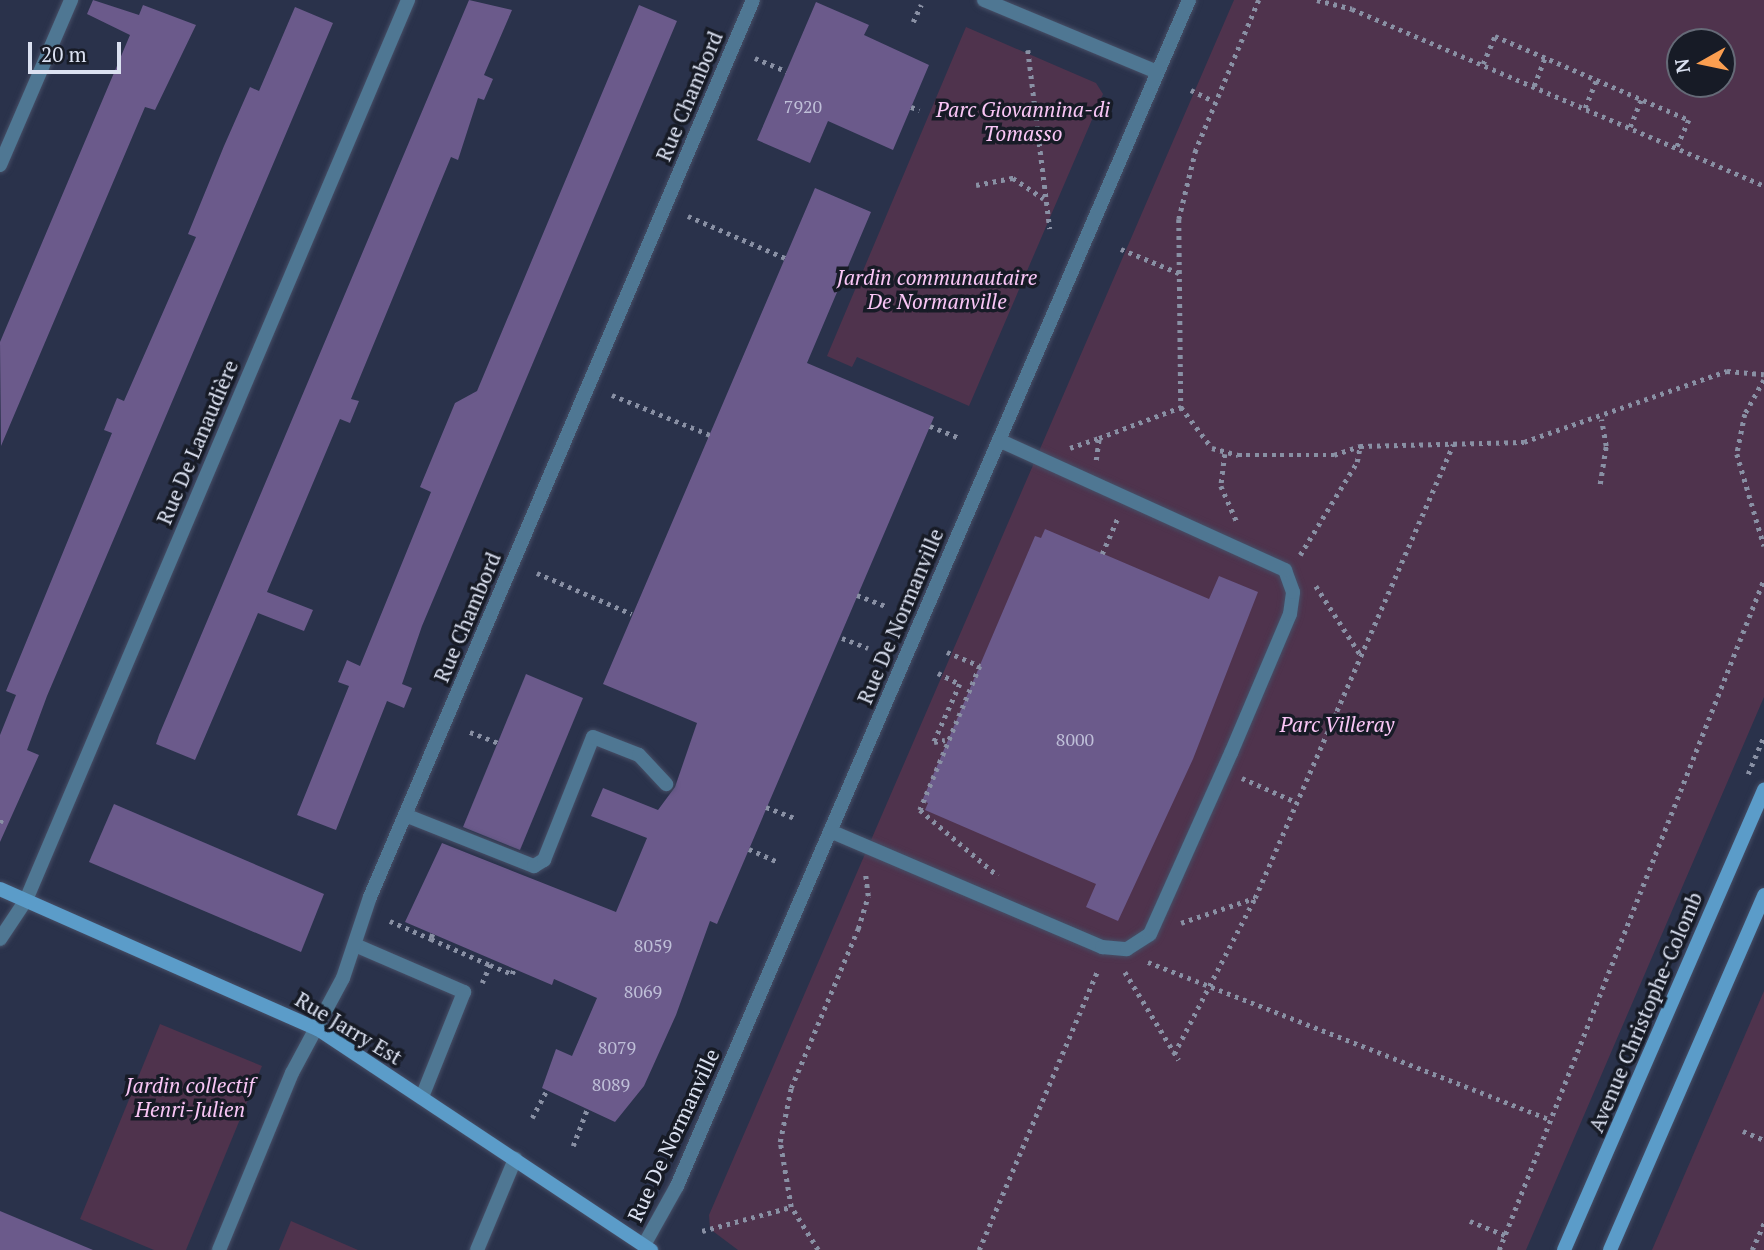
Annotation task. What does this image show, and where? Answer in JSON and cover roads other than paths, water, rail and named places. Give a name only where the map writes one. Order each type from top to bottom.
[{"type":"main road","name":"Avenue Christophe-Colomb","points":[[1564,1250],[1764,790]]},
{"type":"main road","name":"Rue Jarry Est","points":[[0,889],[318,1029],[648,1248]]},
{"type":"main road","points":[[1610,1250],[1764,894]]},
{"type":"street","points":[[0,165],[71,0]]},
{"type":"street","name":"Rue De Lanaudière","points":[[0,939],[26,900],[408,0]]},
{"type":"street","name":"Rue Chambord","points":[[219,1250],[292,1073],[318,1029],[355,944],[405,815],[753,0]]},
{"type":"street","points":[[984,0],[1157,72]]},
{"type":"street","name":"Rue De Normanville","points":[[648,1248],[1188,0]]},
{"type":"street","points":[[830,831],[1114,949],[1142,944],[1154,926],[1290,614],[1292,584],[1273,561],[999,440]]},
{"type":"street","points":[[405,815],[534,866],[544,860],[593,737],[639,755],[666,784]]},
{"type":"street","points":[[355,944],[464,992],[422,1097]]},
{"type":"street","points":[[477,1250],[515,1159]]},
{"type":"park label","name":"Parc Giovannina-di Tomasso","points":[[1023,121]]},
{"type":"park label","name":"Jardin communautaire De Normanville","points":[[937,289]]},
{"type":"park label","name":"Parc Villeray","points":[[1337,724]]},
{"type":"park label","name":"Jardin collectif Henri-Julien","points":[[190,1097]]}]
